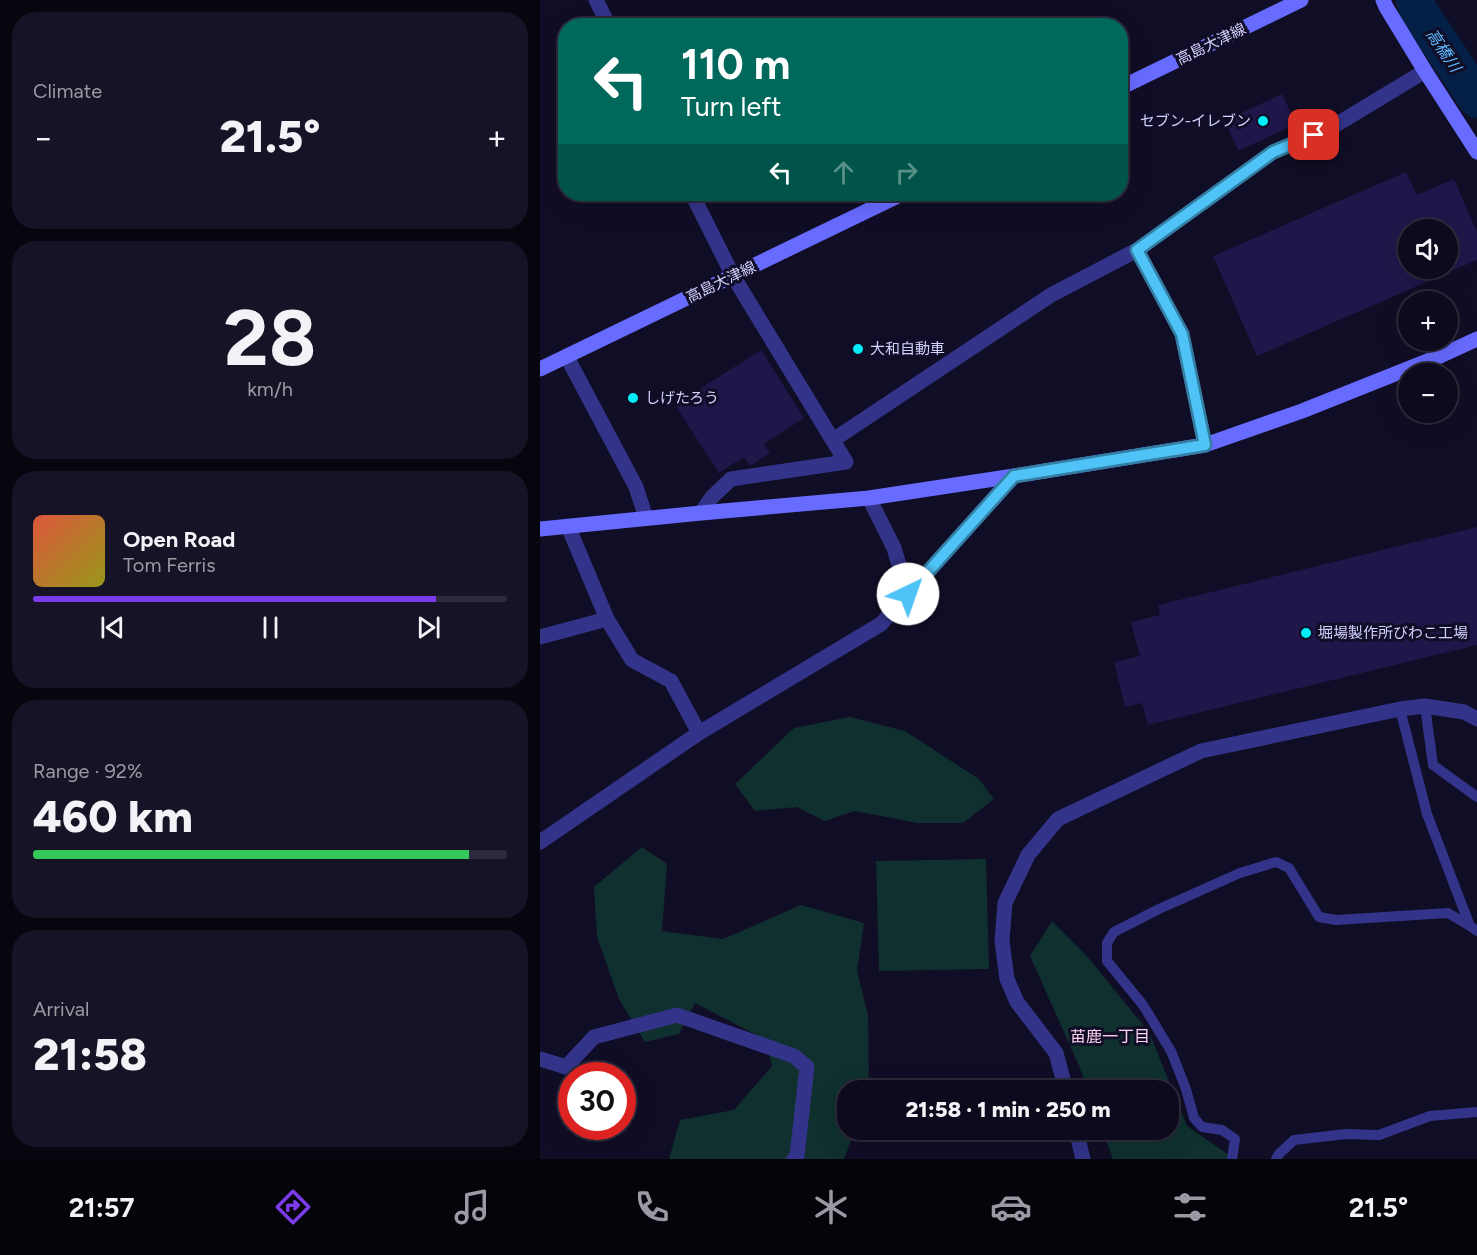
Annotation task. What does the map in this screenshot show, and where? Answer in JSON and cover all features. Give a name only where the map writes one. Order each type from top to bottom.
[{"type":"street","points":[[596,0],[605,18]]},
{"type":"street","name":"高島大津線","points":[[1128,84],[1301,0]]},
{"type":"street","points":[[1383,0],[1477,152]]},
{"type":"street","points":[[832,440],[1051,295],[1137,250],[1273,152],[1334,126],[1425,71]]},
{"type":"street","points":[[696,201],[733,276],[846,462],[730,478],[701,513]]},
{"type":"street","name":"高島大津線","points":[[540,369],[888,201]]},
{"type":"street","points":[[1137,250],[1182,334],[1205,445]]},
{"type":"street","points":[[540,529],[869,498],[1205,445],[1302,411],[1477,339]]},
{"type":"street","points":[[567,357],[636,486],[646,518]]},
{"type":"street","points":[[540,842],[699,733],[881,624],[1014,476]]},
{"type":"street","points":[[869,498],[894,548],[908,594]]},
{"type":"street","points":[[568,526],[607,619],[632,660],[670,681],[699,733]]},
{"type":"street","points":[[540,637],[607,619]]},
{"type":"street","points":[[1063,1080],[1056,1053],[1017,1002],[1007,979],[1002,941],[1005,903],[1028,855],[1058,819],[1201,751],[1400,709],[1425,706],[1464,712],[1477,719]]},
{"type":"street","points":[[540,1059],[566,1067],[594,1037],[677,1016],[794,1056],[807,1067],[794,1159]]},
{"type":"street","points":[[1078,1140],[1083,1159]]},
{"type":"lane","points":[[1425,706],[1433,765],[1477,797]]},
{"type":"lane","points":[[1400,709],[1427,814],[1473,928]]},
{"type":"lane","points":[[1232,1159],[1235,1139],[1222,1130],[1202,1127],[1194,1118],[1186,1089],[1171,1051],[1143,1005],[1107,961],[1107,943],[1114,932],[1240,873],[1276,862],[1289,867],[1319,917],[1336,920],[1448,913],[1473,928]]},
{"type":"lane","points":[[1275,1159],[1294,1140],[1346,1134],[1379,1135],[1430,1116],[1477,1112]]},
{"type":"green space","points":[[850,717],[905,731],[979,779],[994,799],[963,823],[918,823],[854,811],[825,821],[797,807],[755,811],[735,784],[794,728]]},
{"type":"green space","points":[[642,847],[667,864],[662,931],[723,939],[801,905],[864,923],[857,971],[868,1015],[869,1080],[837,1080],[837,1140],[851,1140],[844,1159],[669,1159],[680,1120],[734,1110],[772,1066],[766,1040],[695,1003],[679,1034],[645,1042],[619,999],[597,937],[594,887]]},
{"type":"green space","points":[[986,859],[989,969],[879,971],[876,861]]},
{"type":"green space","points":[[1052,921],[1085,954],[1149,1032],[1168,1080],[1084,1080],[1030,956]]},
{"type":"green space","points":[[1179,1106],[1187,1126],[1235,1159],[1113,1159],[1106,1140],[1179,1140]]},
{"type":"building","name":"セブン-イレブン","points":[[1282,94],[1296,124],[1238,151],[1226,123],[1236,119],[1235,116]]},
{"type":"building","points":[[1406,172],[1417,195],[1454,179],[1477,232],[1477,260],[1458,268],[1458,219],[1398,219],[1398,279],[1433,279],[1406,291],[1398,291],[1398,294],[1257,356],[1213,256]]},
{"type":"building","points":[[761,350],[804,418],[764,444],[770,453],[750,466],[744,457],[719,473],[675,405]]},
{"type":"building","name":"堀場製作所びわこ工場","points":[[1477,527],[1477,645],[1148,725],[1142,703],[1125,707],[1114,662],[1140,656],[1131,622],[1160,615],[1158,605]]},
{"type":"waterway","name":"高橋川","points":[[1415,0],[1418,10],[1477,99]]},
{"type":"place","name":"セブン-イレブン","points":[[1263,121]]},
{"type":"place","name":"大和自動車","points":[[858,349]]},
{"type":"place","name":"しげたろう","points":[[633,398]]},
{"type":"place","name":"堀場製作所びわこ工場","points":[[1306,633]]},
{"type":"district","name":"苗鹿一丁目","points":[[1110,1036]]},
{"type":"route","points":[[908,594],[1014,476],[1205,445],[1182,334],[1137,250],[1273,152],[1314,135]]}]
